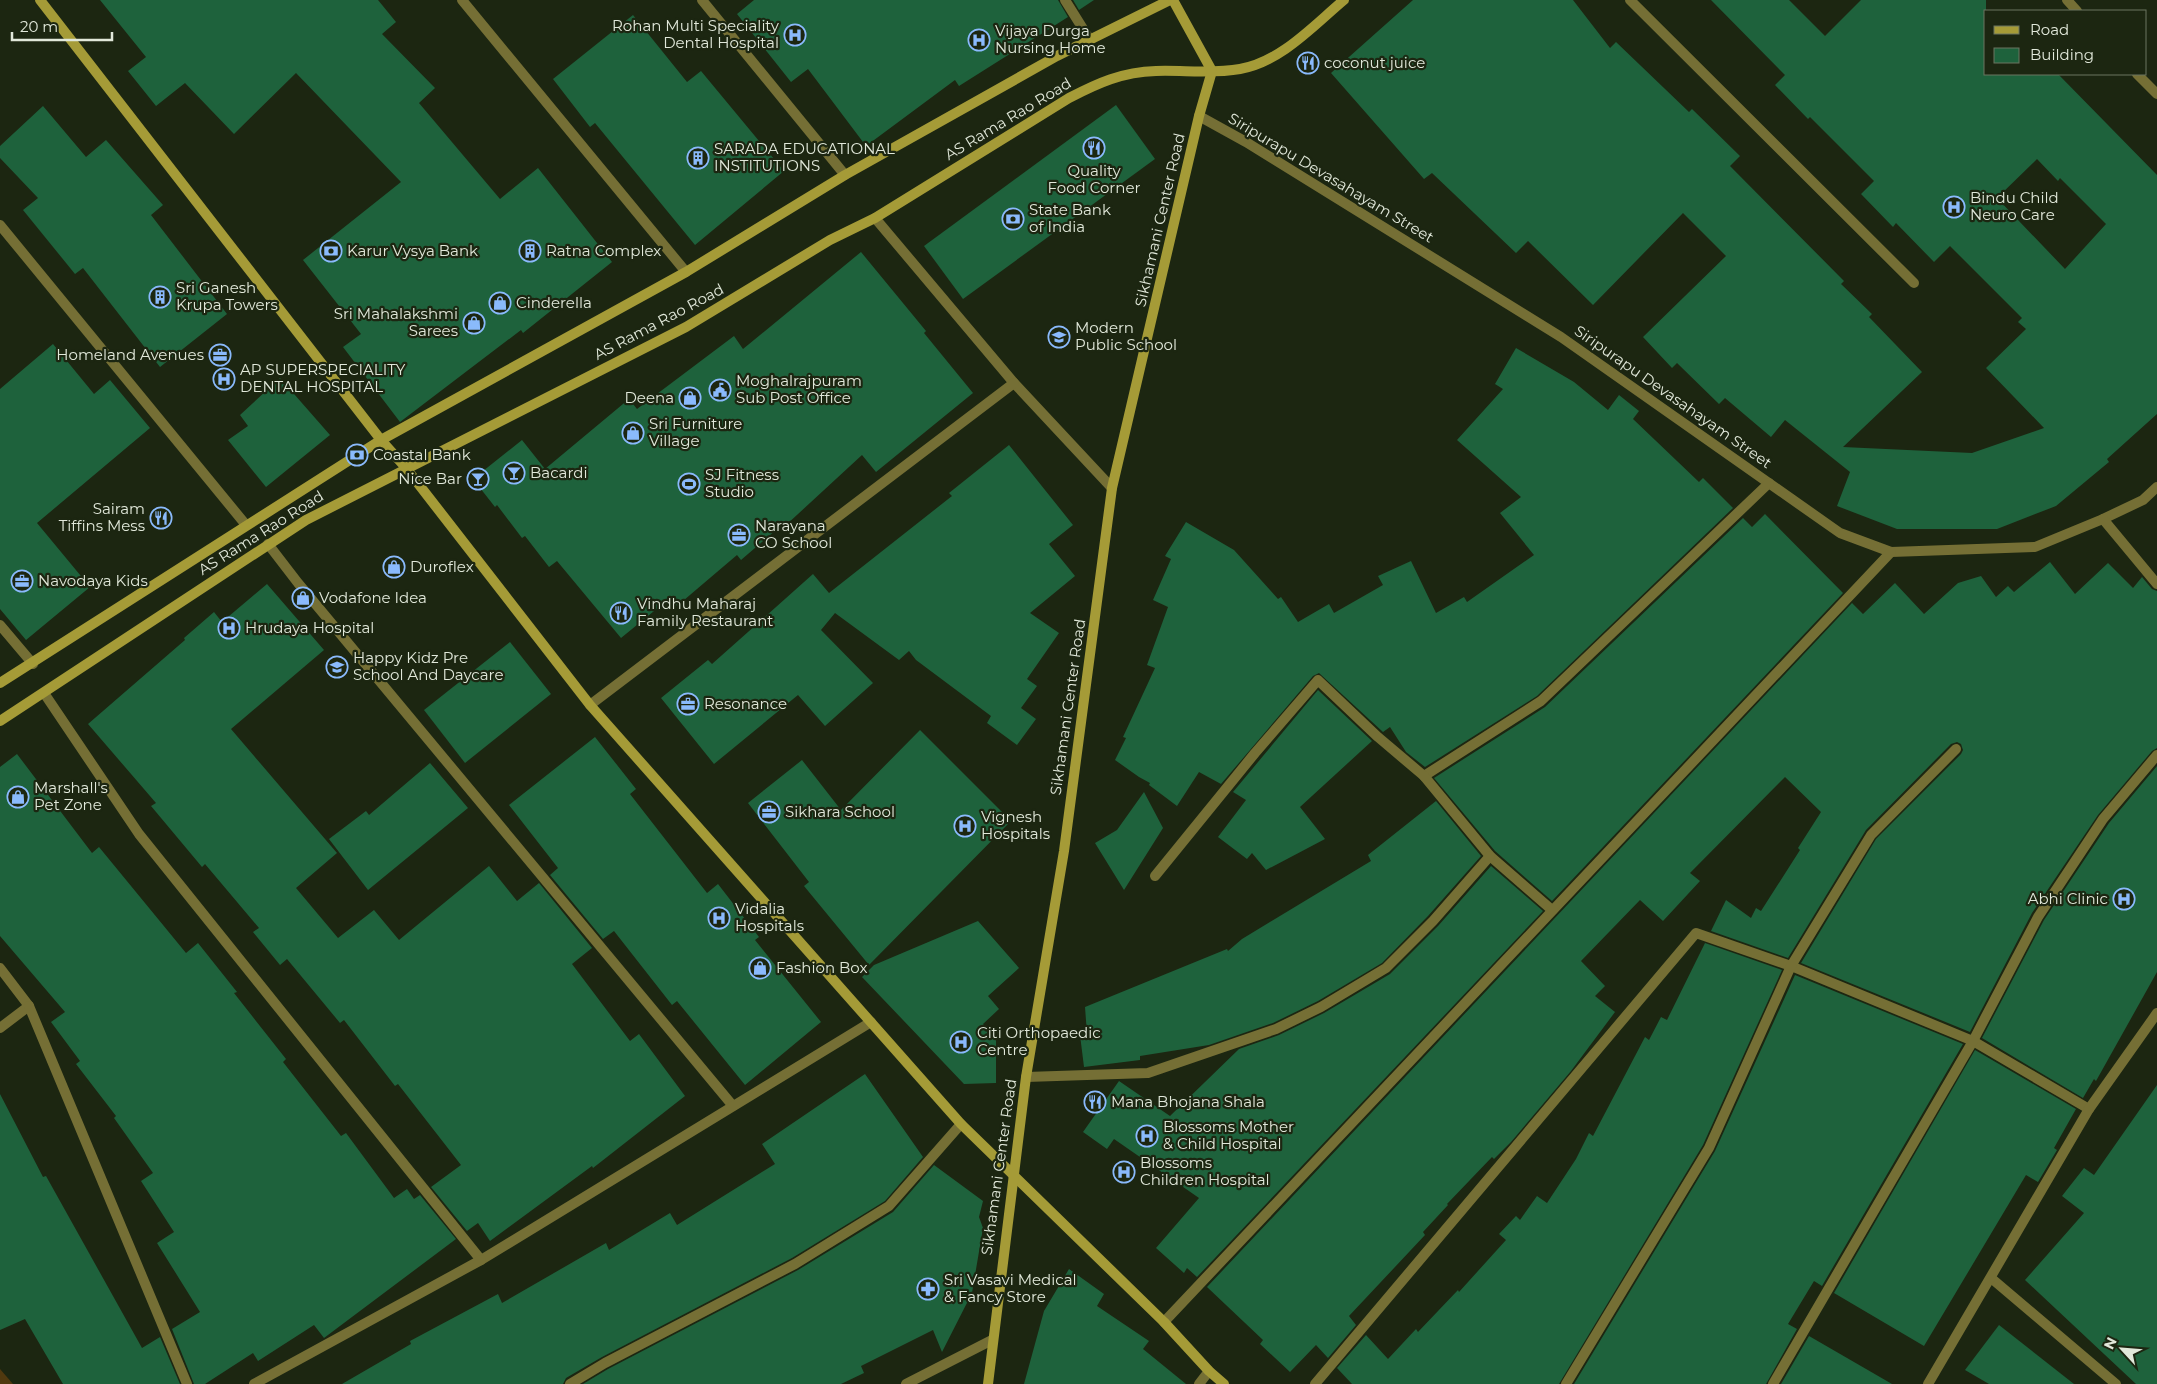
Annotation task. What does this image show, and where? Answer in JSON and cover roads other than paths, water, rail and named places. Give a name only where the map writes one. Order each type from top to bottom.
[{"type":"street","points":[[40,0],[381,440],[406,468],[590,705],[960,1124],[1164,1322],[1209,1371],[1224,1384]]},
{"type":"street","points":[[462,0],[686,272]]},
{"type":"street","points":[[702,0],[845,175]]},
{"type":"street","points":[[1064,0],[1090,40]]},
{"type":"street","points":[[1172,0],[1212,71]]},
{"type":"street","name":"AS Rama Rao Road","points":[[0,684],[381,440],[686,272],[845,175],[1057,56],[1172,0]]},
{"type":"street","name":"AS Rama Rao Road","points":[[0,722],[306,520],[686,327],[830,240],[875,218],[1069,98],[1102,81],[1154,71],[1241,69],[1264,62],[1282,52],[1344,0]]},
{"type":"street","points":[[1630,0],[1914,283]]},
{"type":"street","points":[[2067,0],[2077,10]]},
{"type":"street","name":"Sikhamani Center Road","points":[[988,1384],[1026,1077],[1064,851],[1112,488],[1199,116],[1212,71]]},
{"type":"street","points":[[2138,75],[2157,94]]},
{"type":"street","name":"Siripurapu Devasahayam Street","points":[[1199,116],[1286,167],[1561,337],[1840,533],[1891,552],[2035,547],[2104,520],[2143,500],[2157,487]]},
{"type":"street","points":[[875,218],[1014,383],[1112,488]]},
{"type":"street","points":[[0,225],[246,525]]},
{"type":"street","points":[[590,705],[1014,383]]},
{"type":"street","points":[[1424,776],[1541,701],[1769,483]]},
{"type":"street","points":[[2104,520],[2157,584]]},
{"type":"street","points":[[268,544],[304,591],[733,1106]]},
{"type":"street","points":[[1164,1322],[1891,552]]},
{"type":"street","points":[[0,625],[33,664]]},
{"type":"street","points":[[1155,876],[1255,753],[1318,680],[1378,737],[1424,776],[1490,856],[1552,910]]},
{"type":"street","points":[[44,693],[139,834],[481,1260]]},
{"type":"street","points":[[1566,1384],[1708,1148],[1791,966],[1871,835],[1956,749]]},
{"type":"street","points":[[1773,1384],[1973,1041],[2038,917],[2103,819],[2157,755]]},
{"type":"street","points":[[1026,1077],[1148,1073],[1276,1028],[1321,1007],[1386,968],[1433,921],[1490,856]]},
{"type":"street","points":[[1315,1384],[1696,933],[1791,966],[1973,1041],[2088,1109]]},
{"type":"street","points":[[0,968],[29,1006],[187,1384]]},
{"type":"street","points":[[0,1028],[29,1006]]},
{"type":"street","points":[[1928,1384],[2088,1109],[2157,1013]]},
{"type":"street","points":[[254,1384],[481,1260],[871,1022]]},
{"type":"street","points":[[570,1384],[605,1363],[795,1264],[889,1206],[960,1124]]},
{"type":"street","points":[[1991,1278],[2116,1384]]},
{"type":"street","points":[[906,1384],[992,1340]]},
{"type":"street","points":[[1199,1384],[1209,1371]]},
{"type":"place","name":"Rohan Multi Speciality Dental Hospital","points":[[795,35]]},
{"type":"place","name":"Vijaya Durga Nursing Home","points":[[979,40]]},
{"type":"place","name":"coconut juice","points":[[1308,63]]},
{"type":"place","name":"Quality Food Corner","points":[[1094,148]]},
{"type":"place","name":"SARADA EDUCATIONAL INSTITUTIONS","points":[[698,158]]},
{"type":"place","name":"Bindu Child Neuro Care","points":[[1954,207]]},
{"type":"place","name":"State Bank of India","points":[[1013,219]]},
{"type":"place","name":"Karur Vysya Bank","points":[[331,251]]},
{"type":"place","name":"Ratna Complex","points":[[530,251]]},
{"type":"place","name":"Sri Ganesh Krupa Towers","points":[[160,297]]},
{"type":"place","name":"Cinderella","points":[[500,303]]},
{"type":"place","name":"Sri Mahalakshmi Sarees","points":[[474,323]]},
{"type":"place","name":"Modern Public School","points":[[1059,337]]},
{"type":"place","name":"Homeland Avenues","points":[[220,355]]},
{"type":"place","name":"AP SUPERSPECIALITY DENTAL HOSPITAL","points":[[224,379]]},
{"type":"place","name":"Moghalrajpuram Sub Post Office","points":[[720,390]]},
{"type":"place","name":"Deena","points":[[690,398]]},
{"type":"place","name":"Sri Furniture Village","points":[[633,433]]},
{"type":"place","name":"Coastal Bank","points":[[357,455]]},
{"type":"place","name":"Bacardi","points":[[514,473]]},
{"type":"place","name":"Nice Bar","points":[[478,479]]},
{"type":"place","name":"SJ Fitness Studio","points":[[689,484]]},
{"type":"place","name":"Sairam Tiffins Mess","points":[[161,518]]},
{"type":"place","name":"Narayana CO School","points":[[739,535]]},
{"type":"place","name":"Duroflex","points":[[394,567]]},
{"type":"place","name":"Navodaya Kids","points":[[22,581]]},
{"type":"place","name":"Vodafone Idea","points":[[303,598]]},
{"type":"place","name":"Vindhu Maharaj Family Restaurant","points":[[621,613]]},
{"type":"place","name":"Hrudaya Hospital","points":[[229,628]]},
{"type":"place","name":"Happy Kidz Pre School And Daycare","points":[[337,667]]},
{"type":"place","name":"Resonance","points":[[688,704]]},
{"type":"place","name":"Marshall's Pet Zone","points":[[18,797]]},
{"type":"place","name":"Sikhara School","points":[[769,812]]},
{"type":"place","name":"Vignesh Hospitals","points":[[965,826]]},
{"type":"place","name":"Abhi Clinic","points":[[2124,899]]},
{"type":"place","name":"Vidalia Hospitals","points":[[719,918]]},
{"type":"place","name":"Fashion Box","points":[[760,968]]},
{"type":"place","name":"Citi Orthopaedic Centre","points":[[961,1042]]},
{"type":"place","name":"Mana Bhojana Shala","points":[[1095,1102]]},
{"type":"place","name":"Blossoms Mother & Child Hospital","points":[[1147,1136]]},
{"type":"place","name":"Blossoms Children Hospital","points":[[1124,1172]]},
{"type":"place","name":"Sri Vasavi Medical & Fancy Store","points":[[928,1289]]}]
